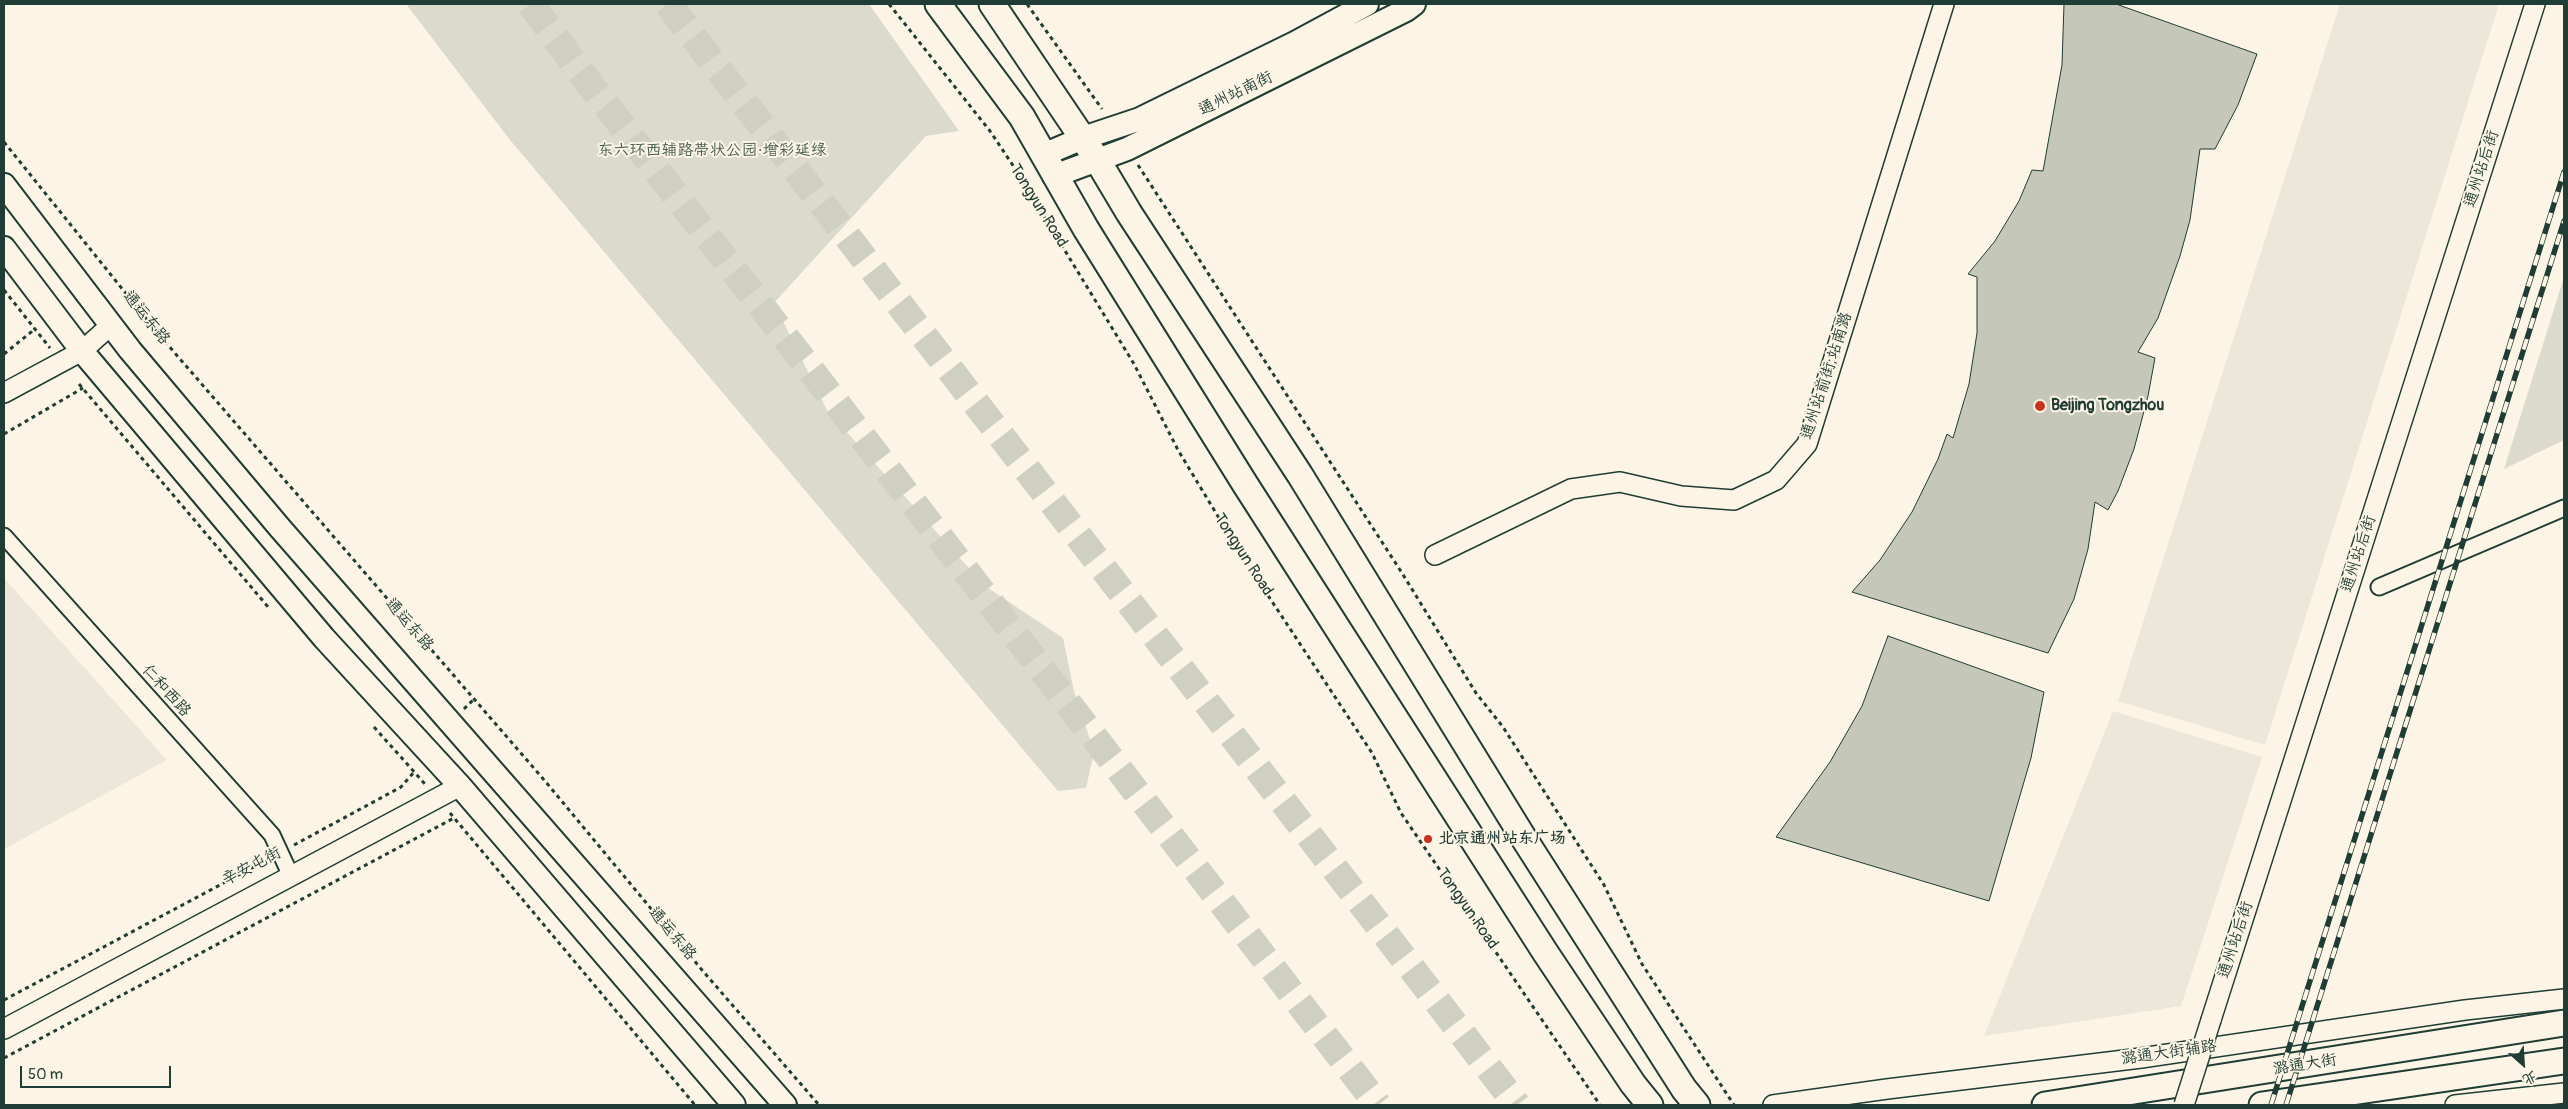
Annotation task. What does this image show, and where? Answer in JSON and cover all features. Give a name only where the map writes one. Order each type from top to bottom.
[{"type":"main road","name":"Tongyun Road","points":[[938,4],[1022,117],[1048,165],[1245,484],[1550,960],[1650,1105]]},
{"type":"main road","points":[[992,4],[1083,138],[1129,213],[1300,475],[1523,837],[1690,1097]]},
{"type":"main road","name":"通州站南街","points":[[1048,165],[1083,138],[1140,119],[1295,43],[1367,4]]},
{"type":"main road","name":"通州站南街","points":[[1048,165],[1098,161],[1127,149],[1406,10],[1414,4]]},
{"type":"main road","name":"通运东路","points":[[4,185],[111,325],[280,528],[785,1105]]},
{"type":"main road","points":[[4,248],[82,351],[324,638],[460,786],[734,1105]]},
{"type":"main road","name":"潞通大街","points":[[2045,1105],[2564,1023]]},
{"type":"main road","name":"潞通大街","points":[[2262,1105],[2564,1061]]},
{"type":"street","name":"通州站前街;站南潞","points":[[1435,555],[1571,489],[1620,482],[1681,496],[1734,500],[1776,480],[1807,444],[1944,4]]},
{"type":"street","name":"通州站后街","points":[[2184,1105],[2535,4]]},
{"type":"street","points":[[4,393],[82,351],[111,325]]},
{"type":"street","points":[[2378,587],[2564,508]]},
{"type":"street","name":"仁和西路","points":[[4,536],[272,835],[291,876]]},
{"type":"street","name":"辛安屯街","points":[[4,1029],[460,786]]},
{"type":"street","name":"潞通大街辅路","points":[[1773,1105],[2141,1058],[2564,998]]},
{"type":"street","points":[[2455,1105],[2564,1093]]},
{"type":"street","points":[[1690,1097],[1709,1105]]},
{"type":"path","name":"Tongyun Road","points":[[889,4],[990,130],[1014,167],[1134,364],[1178,450],[1240,553],[1322,674],[1372,753],[1401,813],[1600,1105]]},
{"type":"path","points":[[1027,4],[1114,127]]},
{"type":"path","name":"通运东路","points":[[4,142],[161,337],[544,781],[702,970],[819,1105]]},
{"type":"path","points":[[1127,149],[1402,573],[1476,693],[1503,727],[1599,876],[1642,964],[1734,1105]]},
{"type":"path","points":[[451,723],[473,700]]},
{"type":"path","name":"辛安屯街","points":[[4,1000],[401,787],[427,750]]},
{"type":"path","points":[[4,1058],[454,818]]},
{"type":"shaded area","points":[[2340,4],[2499,4],[2265,745],[2118,701]]},
{"type":"shaded area","points":[[4,578],[167,760],[4,849]]},
{"type":"shaded area","points":[[2113,711],[2262,757],[2181,1006],[1984,1036]]},
{"type":"green space","name":"东六环西辅路带状公园·增彩延绿","points":[[406,4],[869,4],[959,131],[926,136],[774,303],[827,410],[985,586],[1063,638],[1074,691],[1094,752],[1086,788],[1058,791],[510,140]]},
{"type":"green space","points":[[2564,277],[2564,440],[2504,469]]},
{"type":"building","points":[[2064,4],[2116,4],[2257,54],[2238,105],[2215,149],[2200,149],[2190,220],[2180,256],[2158,318],[2138,352],[2155,358],[2148,396],[2134,449],[2118,491],[2108,510],[2095,502],[2088,549],[2074,599],[2048,653],[1852,592],[1880,560],[1912,512],[1938,459],[1947,434],[1953,438],[1969,384],[1977,333],[1977,277],[1968,274],[1995,241],[2019,201],[2032,170],[2043,171],[2062,65]]},
{"type":"building","points":[[1888,636],[2044,692],[2031,758],[1989,901],[1776,837],[1830,762],[1862,706]]},
{"type":"tunnel","points":[[531,4],[579,70],[1378,1105]]},
{"type":"tunnel","points":[[668,4],[1517,1105]]},
{"type":"railway","points":[[2271,1105],[2564,172]]},
{"type":"railway","points":[[2286,1105],[2564,221]]},
{"type":"place","name":"Beijing Tongzhou","points":[[2040,406]]},
{"type":"place","name":"北京通州站东广场","points":[[1428,839]]}]
